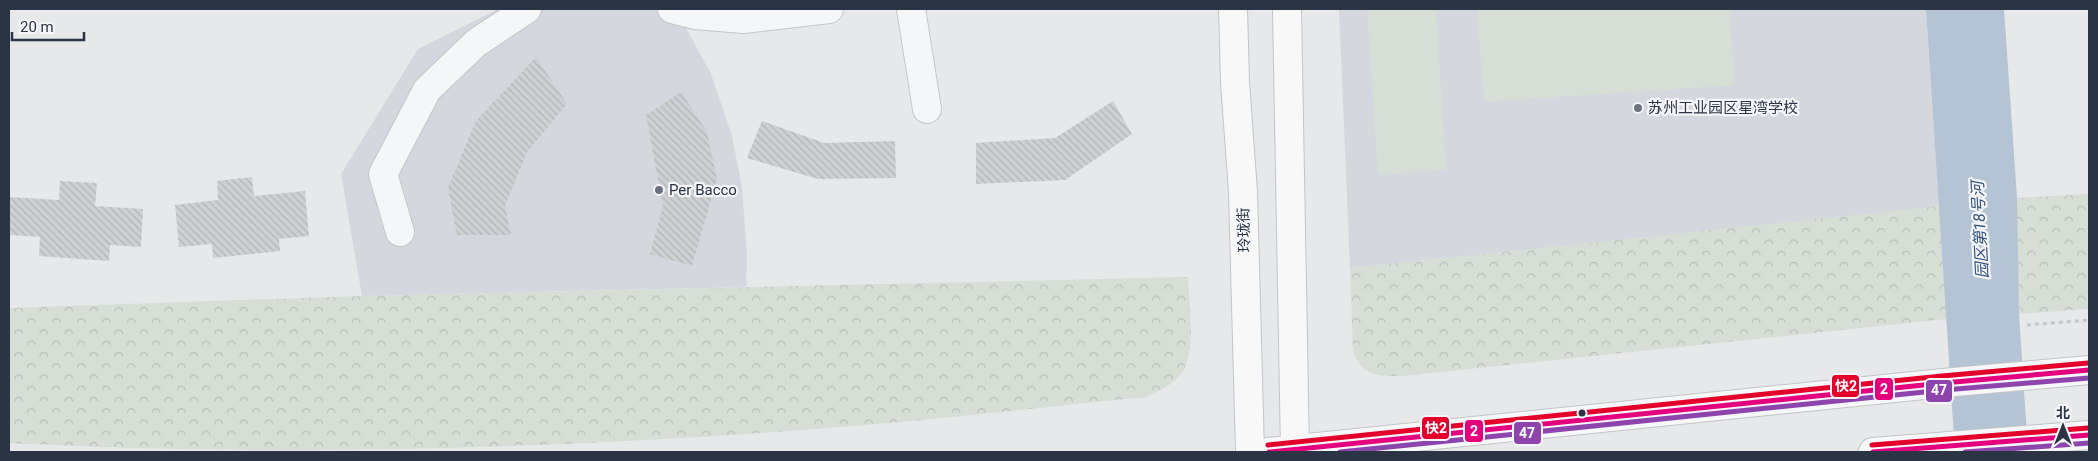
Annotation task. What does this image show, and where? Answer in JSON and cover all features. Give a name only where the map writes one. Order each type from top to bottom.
[{"type":"main road","name":"玲珑街","points":[[1233,9],[1235,82],[1243,192],[1250,452]]},
{"type":"main road","points":[[1287,9],[1286,451],[1943,383],[2089,370]]},
{"type":"main road","points":[[1873,452],[2032,441],[2089,435]]},
{"type":"street","points":[[400,232],[383,174],[427,90],[476,43],[527,9]]},
{"type":"street","points":[[672,9],[695,15],[744,19],[829,9]]},
{"type":"street","points":[[911,9],[926,109]]},
{"type":"path","points":[[2027,325],[2089,320]]},
{"type":"shaded area","points":[[498,9],[674,9],[677,11],[711,74],[732,136],[742,187],[747,256],[746,287],[362,296],[341,174],[418,49]]},
{"type":"shaded area","name":"苏州工业园区星湾学校","points":[[1339,9],[1926,9],[1939,207],[1350,268]]},
{"type":"green space","points":[[1367,9],[1436,9],[1446,170],[1378,175]]},
{"type":"green space","points":[[1477,9],[1729,9],[1735,85],[1484,102]]},
{"type":"green space","points":[[2089,194],[2089,309],[1946,319],[1403,376],[1386,376],[1367,371],[1357,360],[1353,352],[1350,268],[2017,198]]},
{"type":"green space","points":[[1188,277],[1191,341],[1186,365],[1174,381],[1145,397],[815,429],[614,442],[412,449],[311,450],[210,450],[9,443],[9,308],[362,296]]},
{"type":"water","name":"园区第18号河","points":[[1926,9],[2004,9],[2017,198],[2019,313],[2028,452],[1955,452]]},
{"type":"building","points":[[536,57],[567,104],[527,152],[505,206],[511,235],[457,235],[448,188],[476,121]]},
{"type":"building","points":[[681,92],[707,132],[717,179],[692,266],[650,254],[663,206],[646,115]]},
{"type":"building","points":[[1113,101],[1132,134],[1065,180],[976,184],[976,143],[1055,138]]},
{"type":"building","points":[[762,121],[824,143],[895,141],[896,178],[818,179],[747,158]]},
{"type":"building","points":[[252,177],[254,196],[305,191],[309,236],[279,239],[280,251],[213,258],[212,244],[179,247],[175,205],[218,200],[217,181]]},
{"type":"building","points":[[60,181],[97,183],[95,206],[143,209],[141,247],[110,245],[109,261],[39,256],[40,237],[9,235],[9,197],[59,200]]},
{"type":"transit line","name":"快2","points":[[1268,445],[1942,376],[2088,363]]},
{"type":"transit line","name":"2","points":[[1269,452],[1943,383],[2089,370]]},
{"type":"transit line","name":"47","points":[[1340,452],[1944,390],[2089,378]]},
{"type":"transit line","name":"快2","points":[[1872,445],[2088,428]]},
{"type":"transit line","name":"2","points":[[1873,452],[2089,435]]},
{"type":"transit line","name":"47","points":[[1965,452],[2089,443]]},
{"type":"place","name":"苏州工业园区星湾学校","points":[[1638,108]]},
{"type":"place","name":"Per Bacco","points":[[659,190]]}]
